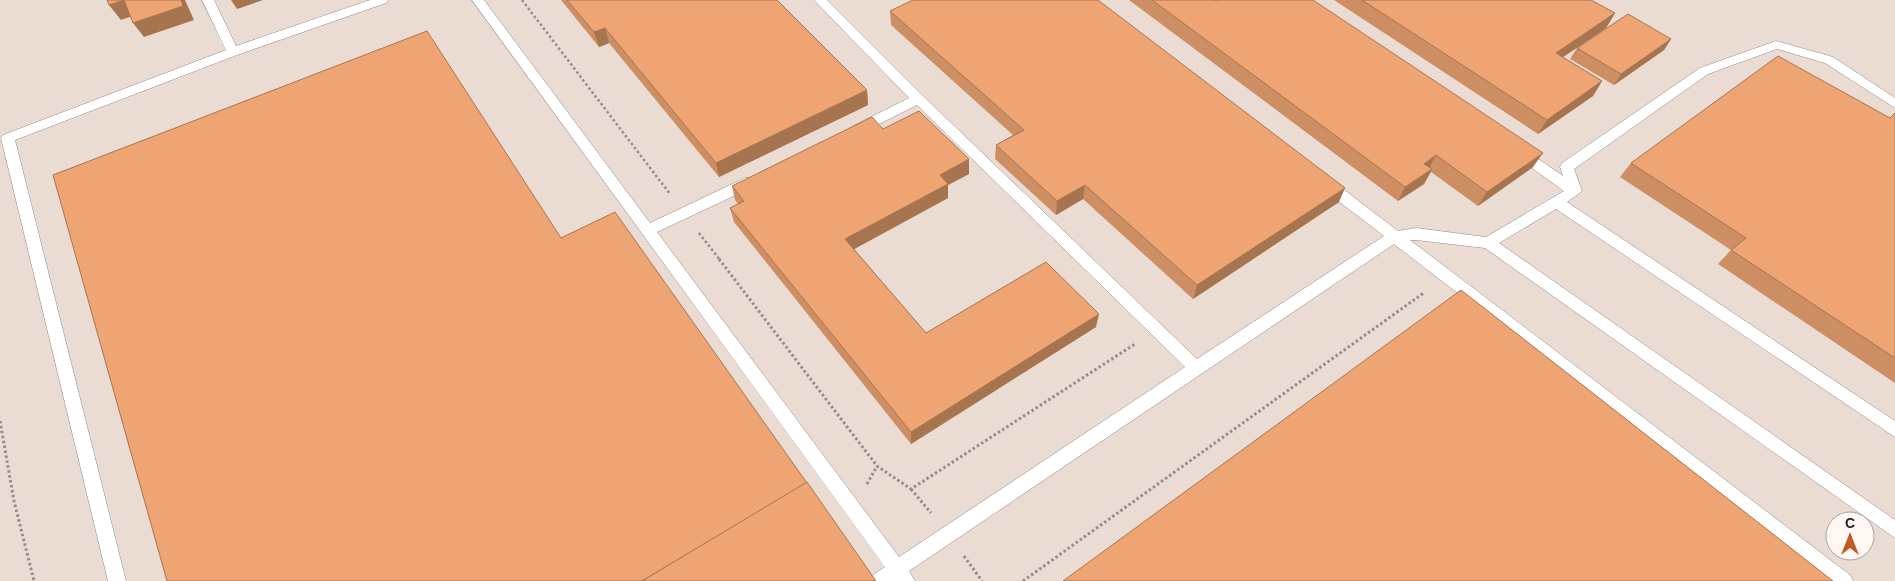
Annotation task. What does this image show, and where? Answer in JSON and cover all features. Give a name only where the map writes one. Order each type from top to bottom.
[{"type":"lane","points":[[208,0],[233,52]]},
{"type":"lane","points":[[117,581],[8,138],[233,52],[382,0]]},
{"type":"lane","points":[[478,0],[901,575]]},
{"type":"lane","points":[[820,0],[918,99],[1196,368]]},
{"type":"lane","points":[[1575,190],[1567,167],[1704,72],[1776,45],[1829,60],[1895,104]]},
{"type":"lane","points":[[847,134],[918,99]]},
{"type":"lane","points":[[1510,146],[1575,190]]},
{"type":"lane","points":[[648,230],[766,174]]},
{"type":"lane","points":[[1315,176],[1844,581]]},
{"type":"lane","points":[[1488,243],[1575,190]]},
{"type":"lane","points":[[1556,202],[1895,430]]},
{"type":"lane","points":[[880,581],[901,575],[1196,368],[1393,236],[1416,234],[1488,243],[1895,530]]},
{"type":"path","points":[[522,0],[877,466],[911,489],[1157,330]]},
{"type":"path","points":[[1023,581],[1446,277]]},
{"type":"path","points":[[0,421],[14,501],[34,581]]},
{"type":"shaded area","points":[[0,0],[1895,0],[1895,581],[0,581]]},
{"type":"building","points":[[107,0],[124,0],[109,5]]},
{"type":"building","points":[[124,0],[181,0],[183,6],[133,23]]},
{"type":"building","points":[[567,0],[777,0],[867,90],[716,163],[605,28],[594,32]]},
{"type":"building","points":[[913,0],[1098,0],[1345,188],[1197,285],[1085,185],[1057,201],[996,145],[1024,130],[890,11]]},
{"type":"building","points":[[1152,0],[1313,0],[1543,153],[1487,192],[1436,155],[1424,164],[1432,169],[1405,187]]},
{"type":"building","points":[[1362,0],[1591,0],[1615,13],[1556,53],[1602,81],[1547,120]]},
{"type":"building","points":[[1628,14],[1671,39],[1621,74],[1577,48]]},
{"type":"building","points":[[427,31],[561,238],[615,212],[807,483],[642,581],[167,581],[53,175]]},
{"type":"building","points":[[1778,56],[1890,118],[1895,113],[1895,358],[1731,250],[1746,238],[1631,163]]},
{"type":"building","points":[[919,111],[969,159],[940,175],[948,184],[845,239],[926,333],[1046,262],[1099,314],[911,432],[730,208],[744,201],[732,186],[872,117],[883,129]]},
{"type":"building","points":[[1461,290],[1833,581],[1063,581]]},
{"type":"building","points":[[807,482],[876,581],[642,581]]}]
